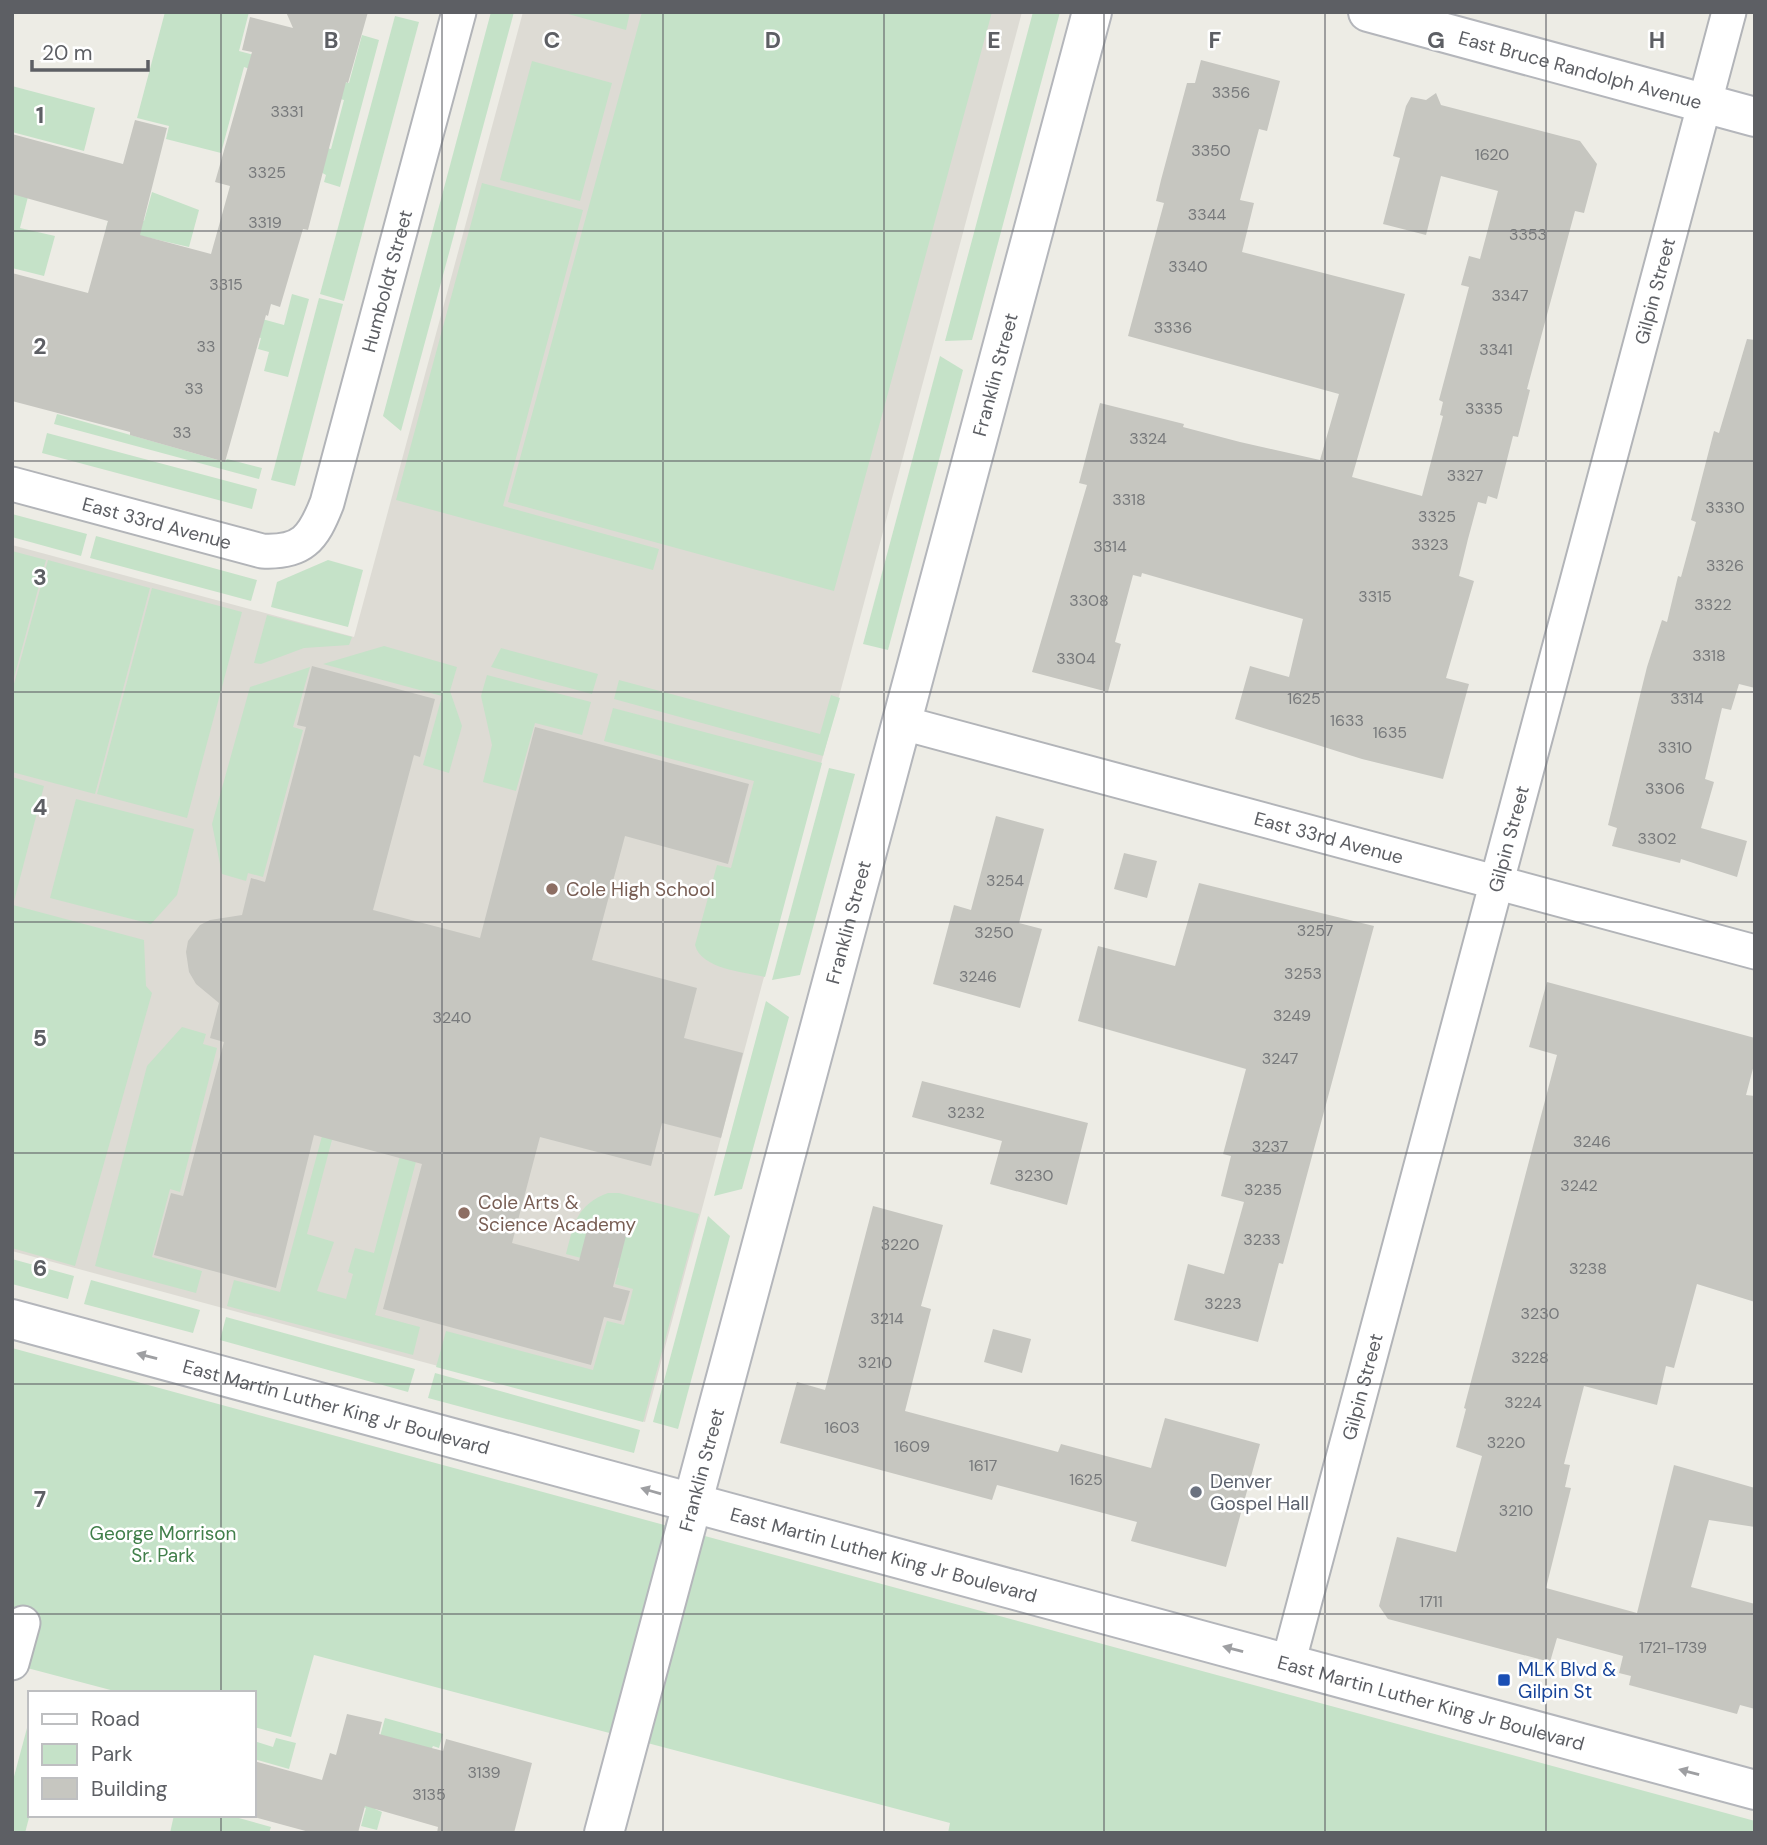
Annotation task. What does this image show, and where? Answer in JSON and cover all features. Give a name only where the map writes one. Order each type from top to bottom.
[{"type":"street","name":"Humboldt Street","points":[[302,545],[319,523],[327,503],[459,12]]},
{"type":"street","name":"Franklin Street","points":[[604,1833],[904,723],[1092,12]]},
{"type":"street","name":"East Bruce Randolph Avenue","points":[[1368,12],[1755,117]]},
{"type":"street","name":"Gilpin Street","points":[[1288,1664],[1729,12]]},
{"type":"street","name":"East 33rd Avenue","points":[[12,484],[262,551],[291,550],[302,545]]},
{"type":"street","name":"East 33rd Avenue","points":[[904,723],[1755,952]]},
{"type":"street","name":"East Martin Luther King Jr Boulevard","points":[[12,1320],[1755,1790]]},
{"type":"street","points":[[12,1663],[23,1623]]},
{"type":"shaded area","points":[[523,12],[1022,12],[645,1422],[12,1251],[12,545],[354,637]]},
{"type":"green space","points":[[165,12],[249,12],[239,51],[254,55],[250,69],[244,67],[221,153],[166,139],[169,126],[137,118]]},
{"type":"green space","points":[[491,12],[514,12],[401,431],[383,416]]},
{"type":"green space","points":[[561,12],[630,12],[626,30]]},
{"type":"green space","points":[[642,12],[992,12],[834,591],[508,502]]},
{"type":"green space","points":[[1033,12],[1060,12],[972,340],[945,341]]},
{"type":"green space","points":[[395,16],[419,22],[344,301],[320,294]]},
{"type":"green space","points":[[362,35],[379,40],[340,187],[324,182],[326,175],[235,124],[331,149],[344,100],[318,93],[256,59],[349,83]]},
{"type":"green space","points":[[532,61],[612,83],[580,201],[500,180]]},
{"type":"green space","points":[[12,86],[95,108],[84,151],[12,132]]},
{"type":"green space","points":[[12,137],[32,181],[20,228],[55,236],[44,276],[12,268]]},
{"type":"green space","points":[[482,183],[583,210],[503,506],[659,549],[653,570],[396,500]]},
{"type":"green space","points":[[152,192],[199,210],[189,247],[106,228],[111,212],[144,221]]},
{"type":"green space","points":[[292,294],[309,299],[288,377],[264,371],[269,352],[258,349],[261,338],[231,330],[248,315],[284,325]]},
{"type":"green space","points":[[319,298],[343,304],[295,486],[271,480]]},
{"type":"green space","points":[[940,356],[963,370],[888,650],[863,644]]},
{"type":"green space","points":[[57,414],[225,462],[227,459],[262,468],[259,479],[54,424]]},
{"type":"green space","points":[[47,433],[257,489],[252,509],[42,453]]},
{"type":"green space","points":[[12,514],[87,534],[81,556],[12,537]]},
{"type":"green space","points":[[96,536],[257,580],[251,601],[90,558]]},
{"type":"green space","points":[[12,551],[46,560],[12,685]]},
{"type":"green space","points":[[48,560],[150,588],[95,794],[12,772],[12,691]]},
{"type":"green space","points":[[328,560],[363,570],[348,627],[271,607],[277,582]]},
{"type":"green space","points":[[152,588],[242,612],[187,818],[97,794]]},
{"type":"green space","points":[[267,615],[352,637],[349,645],[304,648],[261,664],[254,663]]},
{"type":"green space","points":[[384,646],[457,667],[450,691],[462,726],[449,773],[423,765],[442,696],[323,664]]},
{"type":"green space","points":[[501,648],[598,674],[592,694],[491,667]]},
{"type":"green space","points":[[310,667],[293,727],[303,730],[263,877],[248,873],[246,881],[222,874],[212,824],[250,687]]},
{"type":"green space","points":[[487,675],[591,702],[582,735],[535,723],[516,791],[483,782],[492,745],[481,696]]},
{"type":"green space","points":[[619,680],[820,734],[831,695],[840,698],[823,756],[614,699]]},
{"type":"green space","points":[[613,708],[822,763],[765,977],[714,964],[699,953],[695,945],[717,865],[731,868],[754,781],[604,741]]},
{"type":"green space","points":[[829,768],[855,774],[800,975],[772,980]]},
{"type":"green space","points":[[12,777],[44,786],[13,905],[144,940],[146,986],[152,993],[75,1266],[12,1248]]},
{"type":"green space","points":[[76,799],[194,829],[177,895],[151,924],[50,898]]},
{"type":"green space","points":[[766,1001],[789,1017],[742,1189],[714,1196]]},
{"type":"green space","points":[[182,1027],[206,1034],[203,1044],[217,1048],[180,1192],[170,1189],[152,1257],[202,1271],[196,1293],[95,1266],[147,1066]]},
{"type":"green space","points":[[339,1073],[333,1136],[307,1234],[334,1242],[317,1291],[346,1299],[353,1274],[348,1272],[355,1248],[374,1253],[409,1122],[433,1098],[375,1315],[420,1327],[413,1355],[227,1306],[234,1280],[280,1292]]},
{"type":"green space","points":[[608,1193],[619,1193],[699,1214],[643,1422],[436,1367],[446,1331],[593,1370],[607,1321],[624,1325],[633,1289],[615,1284],[619,1268],[566,1254],[578,1217],[589,1203]]},
{"type":"green space","points":[[708,1216],[730,1236],[678,1429],[653,1422]]},
{"type":"green space","points":[[12,1259],[74,1276],[68,1299],[12,1284]]},
{"type":"green space","points":[[91,1280],[200,1310],[193,1333],[84,1304]]},
{"type":"green space","points":[[226,1317],[415,1369],[408,1392],[220,1340]]},
{"type":"green space","name":"George Morrison Sr. Park","points":[[12,1348],[1755,1821],[1755,1833],[948,1833],[950,1823],[314,1655],[291,1737],[256,1728],[256,1691],[114,1691],[12,1664]]},
{"type":"green space","points":[[435,1373],[640,1430],[634,1453],[428,1398]]},
{"type":"green space","points":[[385,1718],[443,1734],[439,1748],[433,1746],[431,1750],[373,1762]]},
{"type":"green space","points":[[28,1724],[29,1817],[25,1833],[12,1833],[12,1784]]},
{"type":"green space","points":[[276,1738],[296,1743],[289,1769],[256,1760],[256,1742],[273,1747]]},
{"type":"green space","points":[[385,1772],[375,1809],[382,1812],[377,1830],[361,1826],[366,1808],[319,1795]]},
{"type":"green space","points":[[174,1817],[235,1817],[271,1827],[269,1833],[170,1833]]},
{"type":"building","points":[[286,12],[368,12],[348,83],[346,82],[308,230],[303,229],[280,307],[271,304],[268,316],[266,315],[225,462],[130,435],[130,432],[12,401],[12,273],[88,293],[108,221],[12,194],[12,134],[123,164],[135,120],[167,128],[140,235],[211,254],[230,186],[215,182],[252,52],[242,50],[250,17],[293,28]]},
{"type":"building","points":[[1201,60],[1280,81],[1267,131],[1259,129],[1240,200],[1254,203],[1242,252],[1405,294],[1352,477],[1422,496],[1443,416],[1440,415],[1443,402],[1439,400],[1469,287],[1461,285],[1469,256],[1480,259],[1498,191],[1441,176],[1426,235],[1383,224],[1400,158],[1393,156],[1406,106],[1411,97],[1426,100],[1436,93],[1441,105],[1580,141],[1597,164],[1584,213],[1575,211],[1527,389],[1530,390],[1518,437],[1513,436],[1497,499],[1488,496],[1486,504],[1478,502],[1468,539],[1459,576],[1474,581],[1446,678],[1469,684],[1443,779],[1362,759],[1235,719],[1250,666],[1289,677],[1303,619],[1142,573],[1141,577],[1133,575],[1115,642],[1121,644],[1108,692],[1032,672],[1087,485],[1079,483],[1100,403],[1184,424],[1183,427],[1240,442],[1320,460],[1339,394],[1128,336],[1164,203],[1156,201],[1161,180],[1187,83],[1195,83]]},
{"type":"building","points":[[1747,339],[1755,340],[1755,688],[1739,684],[1731,710],[1722,708],[1705,779],[1714,782],[1701,828],[1747,841],[1737,877],[1681,859],[1680,863],[1612,846],[1617,828],[1608,825],[1647,667],[1662,620],[1667,622],[1678,576],[1681,577],[1696,522],[1691,520],[1714,431],[1719,433]]},
{"type":"building","points":[[312,666],[435,699],[420,757],[414,755],[373,910],[480,938],[535,727],[749,784],[728,864],[625,836],[592,960],[697,988],[684,1038],[743,1053],[721,1138],[662,1123],[651,1166],[540,1137],[512,1243],[579,1261],[589,1222],[627,1232],[613,1287],[630,1291],[621,1321],[604,1317],[591,1365],[383,1309],[422,1164],[314,1135],[276,1288],[154,1255],[171,1193],[183,1196],[224,1042],[210,1038],[219,1003],[196,984],[189,972],[186,952],[188,941],[200,925],[210,920],[242,915],[251,878],[265,882],[306,727],[297,725]]},
{"type":"building","points":[[996,816],[1044,829],[1019,923],[1042,929],[1020,1008],[933,984],[954,905],[971,910]]},
{"type":"building","points":[[1124,853],[1157,861],[1147,898],[1114,889]]},
{"type":"building","points":[[1199,883],[1374,926],[1283,1264],[1279,1263],[1258,1342],[1174,1320],[1188,1264],[1224,1274],[1244,1202],[1221,1196],[1231,1156],[1223,1154],[1246,1069],[1078,1021],[1098,946],[1175,966]]},
{"type":"building","points":[[1547,982],[1755,1038],[1755,1061],[1746,1095],[1755,1096],[1755,1302],[1697,1284],[1674,1368],[1666,1366],[1657,1405],[1584,1386],[1564,1464],[1570,1465],[1565,1487],[1571,1488],[1546,1588],[1637,1613],[1674,1465],[1755,1488],[1755,1527],[1709,1520],[1691,1587],[1755,1604],[1755,1709],[1740,1705],[1737,1714],[1629,1685],[1631,1676],[1619,1673],[1623,1656],[1557,1638],[1550,1662],[1388,1619],[1379,1606],[1397,1537],[1456,1552],[1482,1456],[1456,1447],[1557,1055],[1529,1047]]},
{"type":"building","points":[[922,1081],[1088,1123],[1067,1205],[990,1184],[1002,1141],[912,1117]]},
{"type":"building","points":[[873,1206],[943,1225],[921,1306],[931,1309],[905,1411],[1058,1452],[1061,1444],[1151,1468],[1165,1418],[1260,1444],[1226,1567],[1131,1541],[1137,1522],[997,1485],[992,1500],[780,1443],[797,1382],[825,1390]]},
{"type":"building","points":[[993,1329],[1031,1339],[1022,1373],[984,1362]]},
{"type":"building","points":[[347,1714],[382,1722],[379,1734],[443,1751],[446,1739],[532,1763],[514,1833],[437,1833],[438,1827],[365,1806],[358,1833],[313,1833],[254,1817],[256,1762],[322,1780],[330,1753],[336,1755]]},
{"type":"place","name":"Cole High School","points":[[552,889]]},
{"type":"place","name":"Cole Arts & Science Academy","points":[[464,1213]]},
{"type":"place","name":"Denver Gospel Hall","points":[[1196,1492]]},
{"type":"place","name":"MLK Blvd & Gilpin St","points":[[1504,1680]]}]
